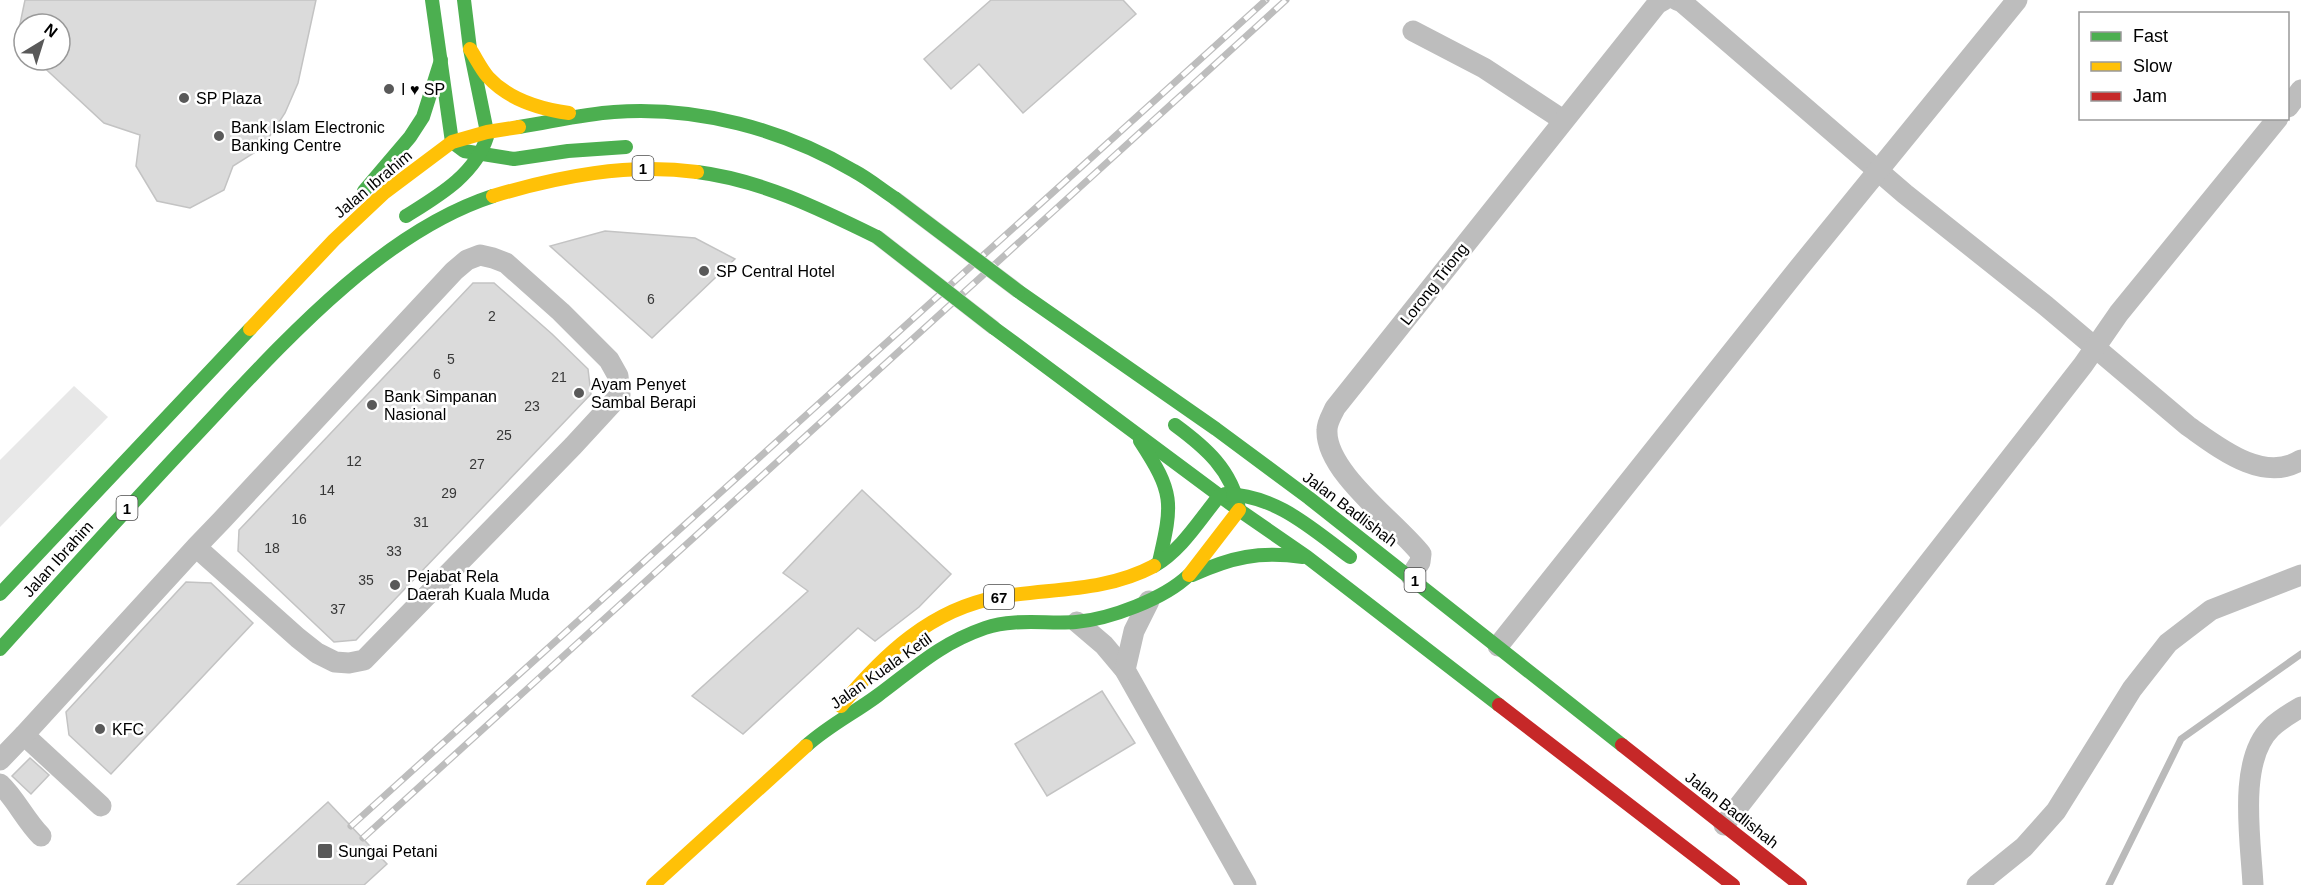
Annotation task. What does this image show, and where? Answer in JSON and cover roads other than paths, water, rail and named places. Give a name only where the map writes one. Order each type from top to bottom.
[{"type":"main road","points":[[432,0],[452,142],[464,151],[522,159],[568,151],[621,147],[644,148]]},
{"type":"main road","points":[[396,224],[454,183],[486,142],[487,132],[470,49],[464,0]]},
{"type":"main road","points":[[470,49],[489,77],[519,100],[553,111],[588,115]]},
{"type":"main road","points":[[334,240],[348,208],[404,144],[423,117],[441,60]]},
{"type":"main road","name":"Jalan Ibrahim","points":[[0,594],[334,240],[384,193],[452,142],[487,132],[588,115],[665,111],[734,122],[780,136],[855,171],[896,199]]},
{"type":"main road","points":[[709,160],[734,178]]},
{"type":"main road","name":"Jalan Ibrahim","points":[[0,648],[124,510],[256,370],[328,303],[410,237],[466,206],[502,193],[601,170],[670,169],[734,178],[820,208],[877,237],[993,328],[1132,429]]},
{"type":"main road","name":"Jalan Badlishah","points":[[896,199],[1030,301],[1216,429],[1411,576],[1800,885]]},
{"type":"main road","points":[[328,303],[349,267],[365,251]]},
{"type":"main road","points":[[1030,301],[1037,320],[1043,326]]},
{"type":"main road","points":[[1162,416],[1191,436],[1217,459],[1230,479],[1239,510]]},
{"type":"main road","points":[[1132,429],[1158,470],[1168,494],[1169,519],[1159,562]]},
{"type":"main road","name":"1","points":[[1132,429],[1307,558],[1733,885]]},
{"type":"main road","points":[[1220,495],[1236,494],[1274,504],[1358,562]]},
{"type":"main road","name":"Jalan Kuala Ketil","points":[[822,732],[861,681],[876,666],[917,630],[945,612],[975,601],[1081,590],[1136,575],[1159,562],[1181,544],[1220,495]]},
{"type":"main road","name":"Jalan Kuala Ketil","points":[[653,885],[822,732],[876,697],[930,654],[987,627],[1017,622],[1077,622],[1101,617],[1149,601],[1187,577],[1239,510]]},
{"type":"main road","points":[[1187,577],[1239,555],[1274,552],[1307,558]]},
{"type":"main road","points":[[1430,610],[1458,613]]},
{"type":"street","name":"Lorong Triong","points":[[1411,576],[1420,562],[1421,554],[1364,496],[1331,452],[1327,428],[1330,417],[1563,120],[1657,4],[1664,0]]},
{"type":"street","points":[[1677,0],[2187,426],[2241,459],[2263,467],[2280,469],[2301,460]]},
{"type":"street","points":[[1498,646],[1878,170],[2017,0]]},
{"type":"street","points":[[1413,31],[1493,74],[1563,120]]},
{"type":"street","points":[[2289,106],[2301,90]]},
{"type":"street","points":[[1724,825],[2095,349],[2119,313],[2276,120]]},
{"type":"street","points":[[0,760],[196,547],[454,271],[467,260],[480,255],[506,263],[561,312],[609,360],[618,376],[620,395],[364,660],[349,663],[335,662],[317,653],[196,547]]},
{"type":"street","points":[[1977,885],[2024,847],[2056,812],[2132,689],[2168,643],[2211,610],[2301,575]]},
{"type":"street","points":[[1125,670],[1134,632],[1149,601]]},
{"type":"street","points":[[1077,622],[1104,645],[1125,670],[1246,885]]},
{"type":"street","points":[[2253,885],[2248,785],[2255,753],[2270,729],[2301,707]]},
{"type":"street","points":[[24,735],[101,806]]},
{"type":"street","points":[[0,784],[8,791],[34,829],[0,807]]},
{"type":"waterway","points":[[2109,885],[2181,739],[2301,654]]},
{"type":"railway","points":[[351,826],[1266,0]]},
{"type":"railway","points":[[363,838],[1286,0]]},
{"type":"place","name":"I ♥ SP","points":[[389,89]]},
{"type":"place","name":"SP Plaza","points":[[184,98]]},
{"type":"place","name":"Bank Islam Electronic Banking Centre","points":[[219,136]]},
{"type":"place","name":"SP Central Hotel","points":[[704,271]]},
{"type":"place","name":"Ayam Penyet Sambal Berapi","points":[[579,393]]},
{"type":"place","name":"Bank Simpanan Nasional","points":[[372,405]]},
{"type":"place","name":"Pejabat Rela Daerah Kuala Muda","points":[[395,585]]},
{"type":"place","name":"KFC","points":[[100,729]]},
{"type":"place","name":"Sungai Petani","points":[[325,851]]}]
